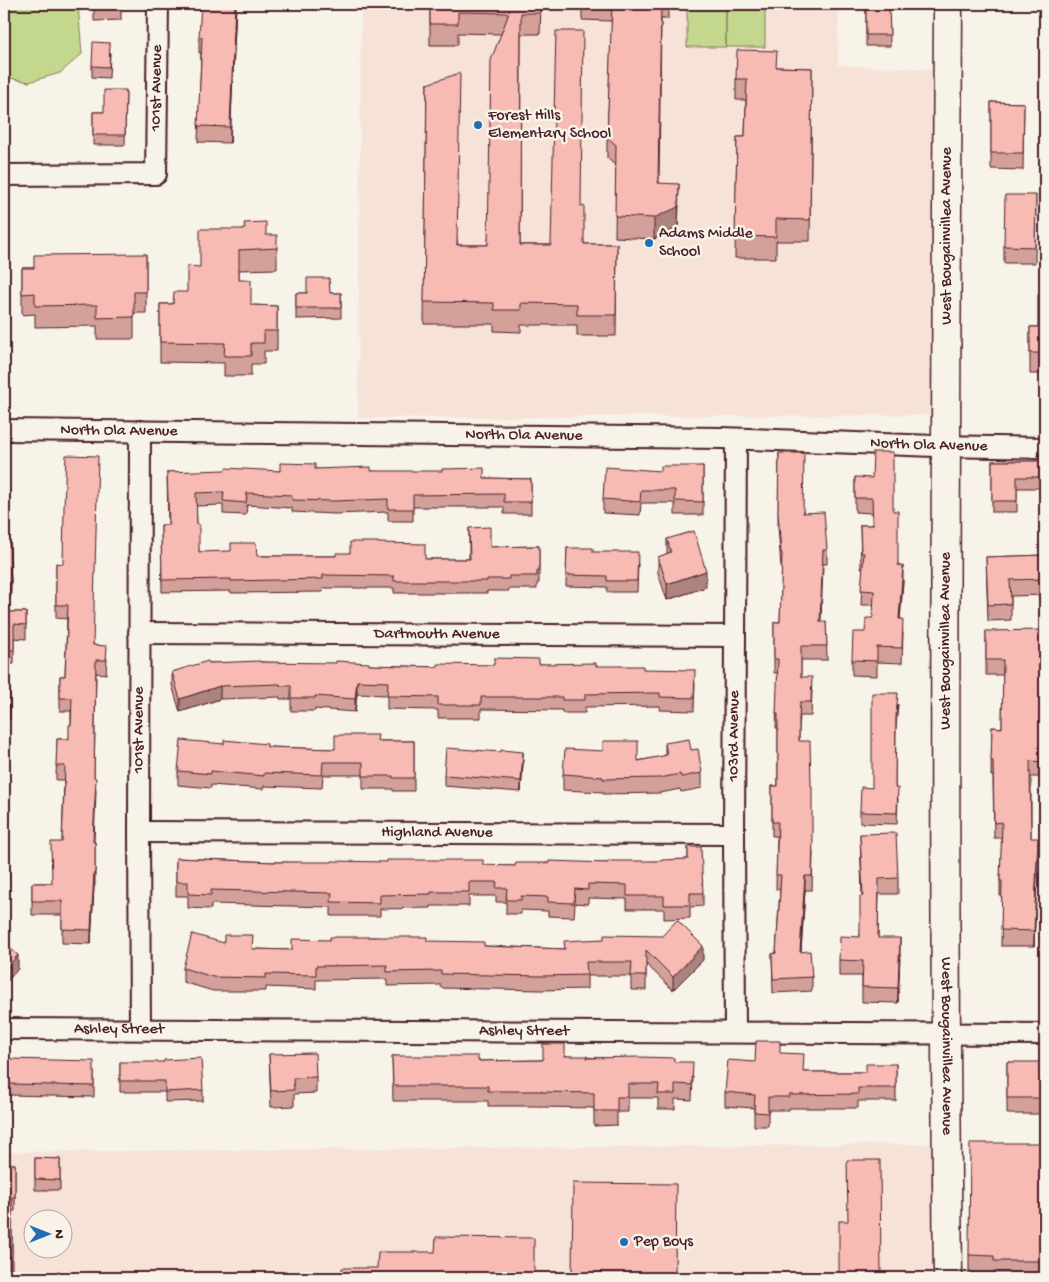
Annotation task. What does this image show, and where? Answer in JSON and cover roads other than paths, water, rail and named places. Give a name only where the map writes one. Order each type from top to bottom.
[{"type":"street","name":"101st Avenue","points":[[4,175],[156,174],[158,4]]},
{"type":"street","name":"West Bougainvillea Avenue","points":[[948,4],[946,446],[948,1278]]},
{"type":"street","name":"North Ola Avenue","points":[[4,430],[736,439],[1045,448]]},
{"type":"street","name":"101st Avenue","points":[[140,431],[140,1029]]},
{"type":"street","name":"103rd Avenue","points":[[734,1032],[736,439]]},
{"type":"street","name":"Dartmouth Avenue","points":[[139,633],[735,636]]},
{"type":"street","name":"Highland Avenue","points":[[139,832],[734,834]]},
{"type":"street","name":"Ashley Street","points":[[4,1029],[1045,1034]]},
{"type":"place","name":"Forest Hills Elementary School","points":[[478,125]]},
{"type":"place","name":"Adams Middle School","points":[[649,243]]},
{"type":"place","name":"Pep Boys","points":[[624,1242]]}]
